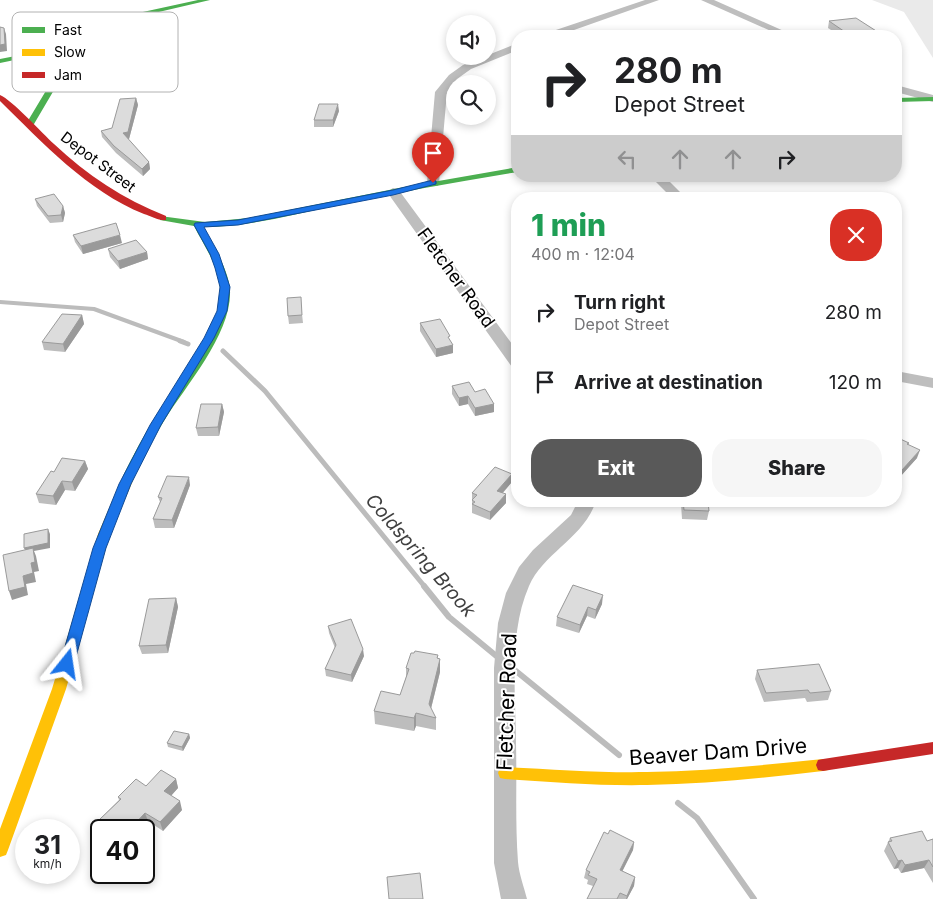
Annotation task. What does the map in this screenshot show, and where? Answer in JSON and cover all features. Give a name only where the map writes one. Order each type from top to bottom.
[{"type":"street","points":[[150,12],[207,0]]},
{"type":"street","points":[[566,30],[654,0]]},
{"type":"street","points":[[706,0],[776,30]]},
{"type":"street","points":[[433,183],[441,92],[453,77],[467,67],[511,49]]},
{"type":"street","points":[[902,90],[933,99]]},
{"type":"street","points":[[30,124],[49,92]]},
{"type":"street","name":"Depot Street","points":[[0,97],[58,153],[121,200],[139,210],[170,220],[198,225],[238,222],[433,183],[511,170]]},
{"type":"street","points":[[902,100],[933,99]]},
{"type":"street","points":[[663,182],[673,192]]},
{"type":"street","name":"Fletcher Road","points":[[393,192],[511,354]]},
{"type":"street","points":[[0,850],[64,673],[100,548],[111,517],[142,449],[209,338],[222,311],[225,287],[220,268],[215,254],[198,225]]},
{"type":"street","points":[[902,377],[933,383]]},
{"type":"street","name":"Fletcher Road","points":[[514,899],[506,863],[505,644],[516,594],[525,574],[551,544],[569,531],[585,511],[586,507]]},
{"type":"street","name":"Beaver Dam Drive","points":[[505,773],[604,778],[690,776],[761,771],[886,756],[933,748]]},
{"type":"shaded area","points":[[872,0],[933,0],[933,58],[904,12]]},
{"type":"building","points":[[856,18],[875,30],[842,30],[829,21]]},
{"type":"building","points":[[0,27],[4,28],[5,44],[0,45]]},
{"type":"building","points":[[136,98],[128,132],[123,133],[149,162],[142,169],[114,146],[101,131],[112,128],[120,99]]},
{"type":"building","points":[[319,104],[338,104],[333,120],[314,120]]},
{"type":"building","points":[[54,194],[63,206],[61,215],[48,216],[35,199]]},
{"type":"building","points":[[116,223],[120,235],[81,246],[73,235]]},
{"type":"building","points":[[136,240],[147,252],[118,261],[108,249]]},
{"type":"building","points":[[301,297],[302,315],[288,316],[287,298]]},
{"type":"building","points":[[62,314],[82,315],[63,344],[42,342]]},
{"type":"building","points":[[440,319],[453,345],[436,349],[420,323]]},
{"type":"building","points":[[469,382],[475,392],[485,389],[494,404],[475,408],[468,396],[459,398],[452,386]]},
{"type":"building","points":[[201,404],[222,404],[218,427],[196,428]]},
{"type":"building","points":[[902,440],[920,450],[902,470]]},
{"type":"building","points":[[62,458],[85,461],[72,482],[62,481],[53,496],[36,494],[51,471],[54,472]]},
{"type":"building","points":[[495,467],[511,474],[497,491],[506,494],[490,512],[472,504],[475,502],[472,500],[477,495],[472,493]]},
{"type":"building","points":[[167,476],[189,477],[172,520],[153,519],[162,498],[158,497]]},
{"type":"building","points":[[684,507],[709,507],[709,511],[684,510]]},
{"type":"building","points":[[48,529],[48,543],[24,548],[24,534]]},
{"type":"building","points":[[33,548],[35,562],[31,563],[33,573],[23,576],[25,587],[9,591],[3,555]]},
{"type":"building","points":[[573,585],[603,595],[596,610],[588,607],[580,625],[557,617]]},
{"type":"building","points":[[176,598],[166,645],[139,646],[149,599]]},
{"type":"building","points":[[351,619],[363,649],[351,675],[325,669],[336,645],[328,626]]},
{"type":"building","points":[[415,651],[438,655],[437,658],[440,659],[429,704],[436,718],[416,713],[414,718],[374,711],[381,691],[400,695],[409,669],[406,668],[411,653]]},
{"type":"building","points":[[819,664],[831,691],[810,693],[808,690],[766,693],[757,670]]},
{"type":"building","points":[[174,731],[189,734],[182,747],[167,743]]},
{"type":"building","points":[[161,770],[176,779],[164,791],[180,801],[160,822],[145,813],[139,819],[100,819],[121,799],[118,797],[136,779],[146,786]]},
{"type":"building","points":[[610,830],[634,842],[620,870],[635,877],[627,896],[620,893],[617,899],[587,899],[597,879],[588,875],[590,872],[586,870],[604,832],[608,834]]},
{"type":"building","points":[[922,831],[927,841],[933,839],[933,867],[929,860],[905,865],[902,860],[898,861],[888,842],[892,841],[890,838]]},
{"type":"building","points":[[420,873],[423,899],[389,899],[387,877]]},
{"type":"waterway","name":"Coldspring Brook","points":[[0,302],[94,309],[184,342]]},
{"type":"waterway","name":"Coldspring Brook","points":[[180,341],[188,344]]},
{"type":"waterway","name":"Coldspring Brook","points":[[223,351],[265,391],[425,587]]},
{"type":"waterway","name":"Coldspring Brook","points":[[424,586],[449,617],[500,659]]},
{"type":"waterway","name":"Coldspring Brook","points":[[511,667],[619,755]]},
{"type":"waterway","name":"Coldspring Brook","points":[[678,803],[697,818],[754,899]]},
{"type":"traffic: fast","points":[[150,12],[207,0]]},
{"type":"traffic: fast","points":[[0,61],[12,59]]},
{"type":"traffic: fast","points":[[30,124],[49,92]]},
{"type":"traffic: fast","points":[[902,100],[933,99]]},
{"type":"traffic: fast","points":[[163,218],[183,223],[205,224],[249,221],[511,170]]},
{"type":"traffic: fast","points":[[129,476],[152,431],[213,336],[224,305],[225,291],[222,274],[198,225]]},
{"type":"traffic: slow","points":[[0,850],[59,689],[104,534],[129,476]]},
{"type":"traffic: slow","points":[[505,773],[605,778],[666,778],[823,765]]},
{"type":"traffic: jam","points":[[0,97],[56,150],[96,183],[139,209],[163,218]]},
{"type":"traffic: jam","points":[[823,765],[933,748]]},
{"type":"route","points":[[67,664],[100,548],[125,484],[142,449],[209,338],[218,321],[225,301],[225,287],[220,268],[215,254],[198,225],[238,222],[433,183]]}]
